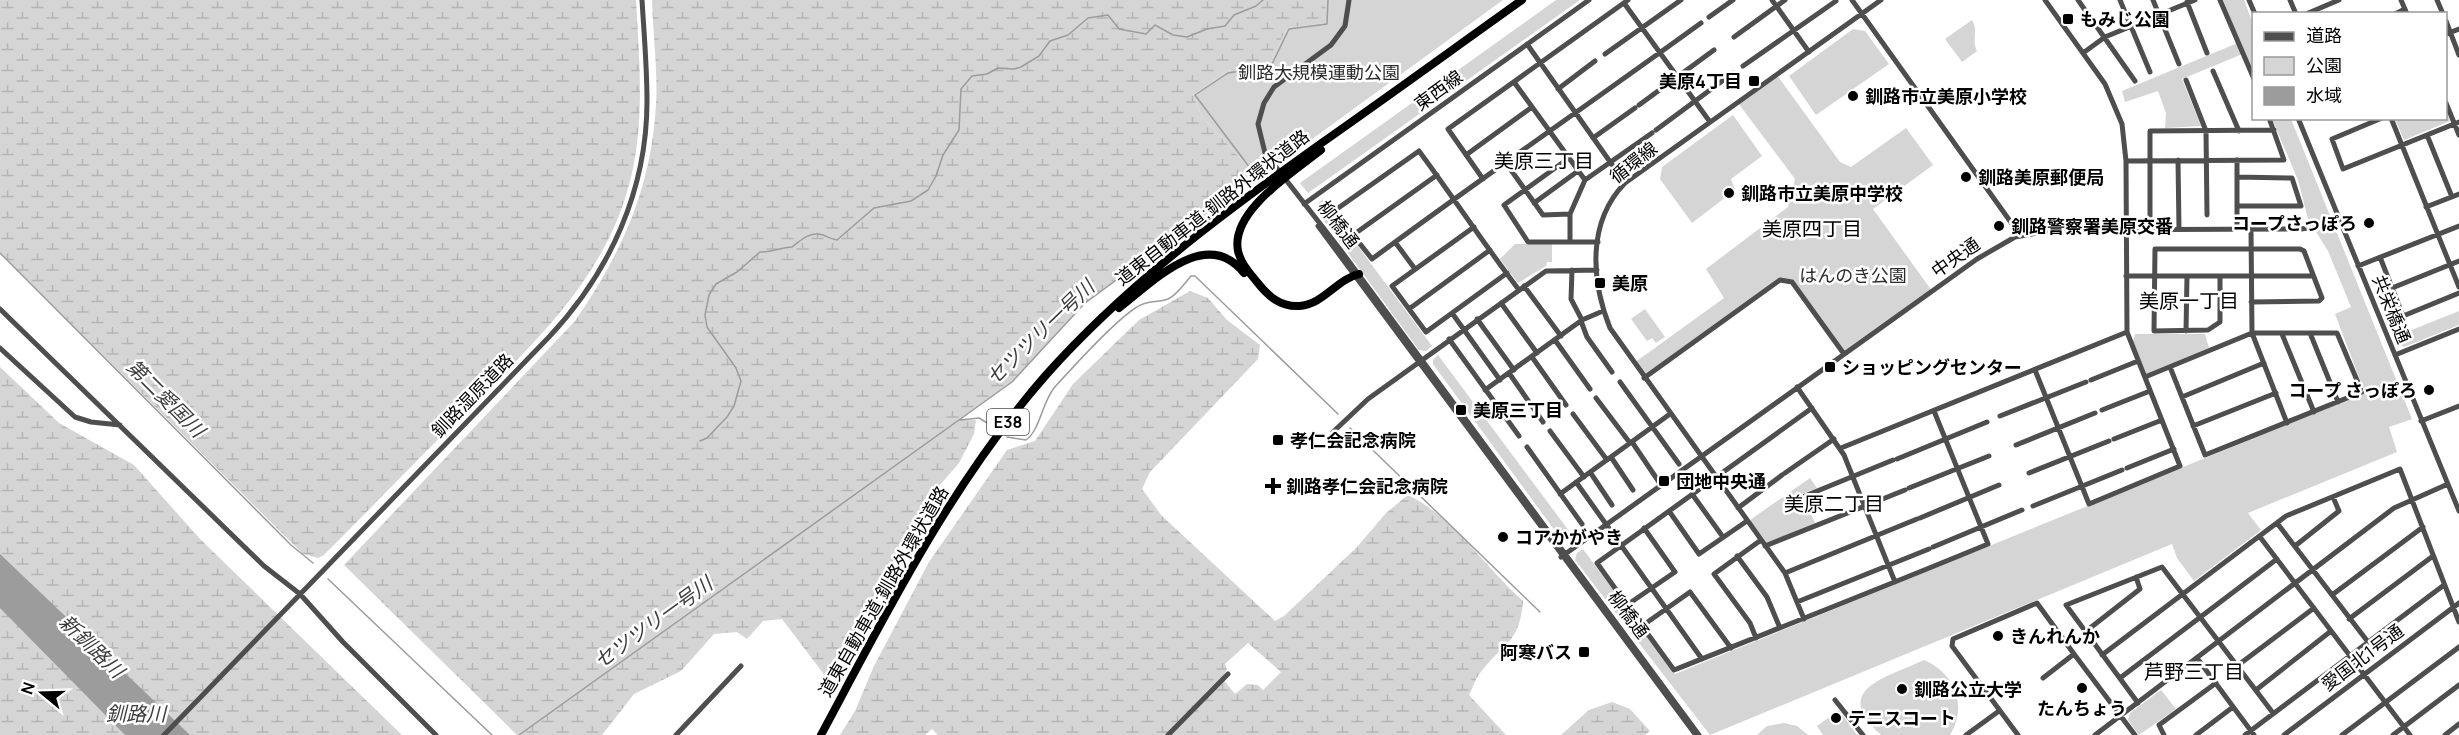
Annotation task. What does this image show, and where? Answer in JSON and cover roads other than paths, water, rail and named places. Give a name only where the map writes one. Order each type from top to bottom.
[{"type":"highway","name":"道東自動車道;釧路外環状道路","points":[[1288,172],[1522,0]]},
{"type":"highway","name":"道東自動車道;釧路外環状道路","points":[[1288,172],[1527,0]]},
{"type":"highway","points":[[1288,172],[1247,213],[1238,232],[1238,252],[1241,260],[1258,284],[1279,303],[1297,306],[1320,299],[1356,276]]},
{"type":"highway","name":"道東自動車道;釧路外環状道路","points":[[827,735],[922,559],[981,467],[1049,380],[1119,308],[1174,260],[1278,180]]},
{"type":"highway","name":"道東自動車道;釧路外環状道路","points":[[821,735],[928,539],[1012,416],[1064,355],[1115,304],[1170,256],[1278,180]]},
{"type":"highway","points":[[1119,308],[1173,267],[1196,255],[1227,258],[1241,270],[1262,296],[1277,307],[1287,310],[1314,307],[1356,276]]},
{"type":"street","name":"釧路湿原道路","points":[[164,735],[556,330],[585,296],[605,264],[632,196],[643,147],[647,101],[642,0]]},
{"type":"street","name":"柳橋通","points":[[1349,0],[1348,18],[1331,45],[1274,87],[1260,113],[1259,134],[1265,153],[1697,735]]},
{"type":"street","name":"東西線","points":[[1304,204],[1589,0]]},
{"type":"street","points":[[1605,54],[1681,0]]},
{"type":"street","points":[[1709,17],[1733,0]]},
{"type":"street","points":[[1772,0],[1809,52]]},
{"type":"street","points":[[1734,36],[1785,0]]},
{"type":"street","points":[[1852,0],[2020,235]]},
{"type":"street","name":"循環線","points":[[1804,619],[1785,573],[1610,328],[1603,310],[1597,270],[1598,242],[1604,210],[1625,183],[1881,0]]},
{"type":"street","points":[[2035,370],[2089,504],[2180,466],[2127,332],[2126,161],[2124,136],[2118,110],[2106,84],[2045,0]]},
{"type":"street","points":[[2078,0],[2135,81]]},
{"type":"street","points":[[2120,0],[2150,72]]},
{"type":"street","points":[[2154,0],[2179,64]]},
{"type":"street","points":[[2084,53],[2104,37],[2195,0]]},
{"type":"street","points":[[2220,0],[2252,77]]},
{"type":"street","points":[[2311,12],[2339,0]]},
{"type":"street","points":[[2401,0],[2406,11]]},
{"type":"street","points":[[1743,66],[1836,1]]},
{"type":"street","points":[[1483,179],[1448,129],[1626,2],[1677,78],[1710,122]]},
{"type":"street","points":[[2187,2],[2206,53]]},
{"type":"street","points":[[1590,389],[1558,338],[1522,288],[1507,273],[1490,250],[1455,200],[1437,175],[1419,151],[1334,211],[1372,260],[1395,242],[1455,200],[1701,23]]},
{"type":"street","points":[[2459,29],[2448,33],[2459,54]]},
{"type":"street","points":[[1527,44],[1625,183]]},
{"type":"street","points":[[1593,138],[1714,50]]},
{"type":"street","points":[[1558,89],[1595,61]]},
{"type":"street","points":[[2213,71],[2239,131]]},
{"type":"street","points":[[1570,242],[1570,214],[1585,180],[1733,73]]},
{"type":"street","points":[[2186,80],[2206,131],[2207,215]]},
{"type":"street","points":[[1514,82],[1585,180]]},
{"type":"street","points":[[2447,106],[2457,123],[2459,135]]},
{"type":"street","points":[[1466,155],[1532,107]]},
{"type":"street","points":[[2126,161],[2284,160],[2270,120]]},
{"type":"street","name":"共栄橋通","points":[[2299,120],[2459,511]]},
{"type":"street","points":[[2377,120],[2332,139],[2343,169],[2457,123]]},
{"type":"street","points":[[2392,120],[2459,287]]},
{"type":"street","points":[[2150,216],[2150,131],[2274,130]]},
{"type":"street","points":[[2427,135],[2452,196]]},
{"type":"street","points":[[1569,158],[1504,205],[1528,242],[1598,242]]},
{"type":"street","points":[[2178,160],[2179,229]]},
{"type":"street","points":[[2237,160],[2237,229]]},
{"type":"street","points":[[1506,163],[1543,215],[1570,214]]},
{"type":"street","points":[[1534,203],[1578,171]]},
{"type":"street","points":[[1353,235],[1437,175]]},
{"type":"street","points":[[2237,177],[2292,178],[2301,206],[2237,206]]},
{"type":"street","points":[[2426,207],[2459,194]]},
{"type":"street","name":"中央通","points":[[1564,555],[1977,259],[2020,235],[2054,230],[2315,227],[2338,219]]},
{"type":"street","points":[[2358,266],[2459,226]]},
{"type":"street","points":[[1474,227],[1392,286],[1426,332],[1507,273]]},
{"type":"street","points":[[2251,229],[2252,333],[2288,423]]},
{"type":"street","points":[[1395,242],[1414,269]]},
{"type":"street","points":[[2220,276],[2220,322],[2208,330],[2154,331],[2155,249],[2300,249],[2322,298],[2319,302],[2252,302]]},
{"type":"street","points":[[1409,309],[1490,250]]},
{"type":"street","points":[[2380,257],[2403,316],[2459,293]]},
{"type":"street","points":[[2392,288],[2459,261]]},
{"type":"street","points":[[1572,270],[1571,299],[1587,337],[1612,372]]},
{"type":"street","points":[[1333,432],[1368,399],[1546,271],[1597,270]]},
{"type":"street","points":[[2126,276],[2313,276]]},
{"type":"street","points":[[2186,331],[2187,276]]},
{"type":"street","points":[[1644,378],[1780,280],[1792,282],[1844,354]]},
{"type":"street","points":[[1501,303],[1566,405]]},
{"type":"street","points":[[0,309],[264,566],[298,595],[436,735]]},
{"type":"street","points":[[1485,390],[1581,321],[1603,310]]},
{"type":"street","points":[[1452,313],[1500,380]]},
{"type":"street","points":[[1477,319],[1543,422]]},
{"type":"street","points":[[2395,355],[2459,329]]},
{"type":"street","points":[[1840,448],[2127,332]]},
{"type":"street","points":[[2145,377],[2252,333],[2337,333],[2362,392],[2205,455],[2170,367]]},
{"type":"street","points":[[2282,333],[2314,412]]},
{"type":"street","points":[[2310,333],[2338,402]]},
{"type":"street","points":[[1449,339],[1519,436]]},
{"type":"street","points":[[0,348],[75,417],[91,422],[120,425]]},
{"type":"street","points":[[2000,416],[2138,361]]},
{"type":"street","points":[[2182,397],[2264,363]]},
{"type":"street","points":[[1620,382],[1679,464]]},
{"type":"street","points":[[1797,387],[1840,448],[1895,582]]},
{"type":"street","points":[[2102,410],[2150,391]]},
{"type":"street","points":[[2193,426],[2276,393]]},
{"type":"street","points":[[1596,398],[1661,485]]},
{"type":"street","points":[[2421,421],[2459,406]]},
{"type":"street","points":[[1644,528],[1675,572],[1628,605],[1597,563],[1644,528],[1812,408]]},
{"type":"street","points":[[1731,648],[1690,592],[1642,626],[1674,670],[1731,648],[1780,628],[1804,619],[1988,544],[1934,411]]},
{"type":"street","points":[[2016,445],[2095,413]]},
{"type":"street","points":[[1573,414],[1633,490]]},
{"type":"street","points":[[1560,494],[1670,414]]},
{"type":"street","points":[[2029,473],[2162,420]]},
{"type":"street","points":[[1805,496],[1987,422]]},
{"type":"street","points":[[1550,431],[1584,477]]},
{"type":"street","points":[[1738,508],[1834,439]]},
{"type":"street","points":[[1527,447],[1582,524]]},
{"type":"street","points":[[2033,506],[2174,449]]},
{"type":"street","points":[[1766,546],[1989,456]]},
{"type":"street","points":[[2102,655],[2286,516],[2400,469],[2459,622]]},
{"type":"street","points":[[1590,472],[1612,505]]},
{"type":"street","points":[[1576,482],[1702,659]]},
{"type":"street","points":[[2095,735],[2394,508],[2412,498],[2448,484]]},
{"type":"street","points":[[1785,573],[1999,485]]},
{"type":"street","points":[[1692,494],[1723,537]]},
{"type":"street","points":[[2295,546],[2339,511],[2333,497]]},
{"type":"street","points":[[1797,602],[2022,510]]},
{"type":"street","points":[[1669,512],[1699,554],[1747,521]]},
{"type":"street","points":[[2277,523],[2368,642]]},
{"type":"street","points":[[2332,595],[2423,527]]},
{"type":"street","points":[[2260,537],[2410,735]]},
{"type":"street","points":[[1756,638],[1750,623],[1714,574],[1761,540]]},
{"type":"street","points":[[1737,556],[1767,597],[1780,628]]},
{"type":"street","points":[[2349,619],[2433,556]]},
{"type":"street","points":[[2120,678],[2277,559]]},
{"type":"street","points":[[2138,703],[2066,605],[2162,567],[2273,713]]},
{"type":"street","points":[[2085,632],[2140,589],[2136,577]]},
{"type":"street","points":[[2245,735],[2253,733],[2273,713],[2444,585]]},
{"type":"street","points":[[2018,735],[1952,646],[1953,639],[2037,603],[2135,735]]},
{"type":"street","name":"愛国北1号通","points":[[2284,735],[2459,603]]},
{"type":"street","points":[[2237,666],[2314,608]]},
{"type":"street","points":[[2256,690],[2331,631]]},
{"type":"street","points":[[2342,735],[2459,647]]},
{"type":"street","points":[[2043,678],[2074,654]]},
{"type":"street","points":[[2197,658],[2253,733]]},
{"type":"street","points":[[676,735],[741,666]]},
{"type":"street","points":[[1168,735],[1228,674]]},
{"type":"street","points":[[2164,735],[2159,725],[2216,683]]},
{"type":"street","points":[[2393,735],[2459,685]]},
{"type":"street","points":[[1836,700],[1863,735]]},
{"type":"street","points":[[2196,735],[2233,706]]},
{"type":"street","points":[[1966,735],[1999,711]]},
{"type":"street","points":[[2445,735],[2459,724]]},
{"type":"water","name":"釧路川","points":[[0,554],[190,735],[125,735],[0,608]]},
{"type":"waterway","points":[[700,441],[707,438],[727,417],[734,406],[741,381],[736,368],[707,327],[705,315],[709,295],[716,284],[737,272],[760,252],[792,247],[814,234],[837,240],[874,208],[911,201],[928,190],[936,176],[943,155],[959,130],[961,89],[972,76],[987,74],[998,68],[1021,67],[1039,56],[1050,41],[1068,35],[1088,18],[1108,15],[1119,29],[1146,34],[1155,25],[1173,35],[1187,37],[1207,29],[1225,26],[1234,15],[1256,6],[1263,0]]},
{"type":"waterway","name":"セツツリ一号川","points":[[519,735],[1012,382],[1084,304],[1256,176],[1195,95],[1228,73],[1271,66],[1289,29],[1327,24],[1328,0]]},
{"type":"waterway","name":"第二愛国川","points":[[0,253],[291,545],[313,563]]},
{"type":"waterway","points":[[1007,437],[1026,440],[1031,436],[1054,388],[1106,333],[1141,305],[1171,297],[1191,276],[1195,276],[1338,414]]},
{"type":"waterway","points":[[960,420],[979,418],[997,429]]},
{"type":"waterway","points":[[1350,428],[1540,612]]},
{"type":"waterway","name":"第二愛国川","points":[[328,579],[492,735]]},
{"type":"place","name":"もみじ公園","points":[[2068,19]]},
{"type":"place","name":"美原4丁目","points":[[1754,81]]},
{"type":"place","name":"釧路市立美原小学校","points":[[1853,96]]},
{"type":"place","name":"釧路美原郵便局","points":[[1966,177]]},
{"type":"place","name":"釧路市立美原中学校","points":[[1729,193]]},
{"type":"place","name":"コープさっぽろ","points":[[2369,223]]},
{"type":"place","name":"釧路警察署美原交番","points":[[1999,226]]},
{"type":"place","name":"美原","points":[[1600,283]]},
{"type":"place","name":"ショッピングセンター","points":[[1830,367]]},
{"type":"place","name":"コープ さっぽろ","points":[[2429,390]]},
{"type":"place","name":"美原三丁目","points":[[1461,410]]},
{"type":"place","name":"孝仁会記念病院","points":[[1278,440]]},
{"type":"place","name":"団地中央通","points":[[1664,481]]},
{"type":"place","name":"釧路孝仁会記念病院","points":[[1273,486]]},
{"type":"place","name":"コアかがやき","points":[[1503,537]]},
{"type":"place","name":"きんれんか","points":[[1998,636]]},
{"type":"place","name":"阿寒バス","points":[[1584,652]]},
{"type":"place","name":"たんちょう","points":[[2082,688]]},
{"type":"place","name":"釧路公立大学","points":[[1902,689]]},
{"type":"place","name":"テニスコート","points":[[1836,718]]},
{"type":"district","name":"美原三丁目","points":[[1544,160]]},
{"type":"district","name":"美原四丁目","points":[[1812,228]]},
{"type":"district","name":"美原一丁目","points":[[2189,300]]},
{"type":"district","name":"美原二丁目","points":[[1834,503]]},
{"type":"district","name":"芦野三丁目","points":[[2194,671]]},
{"type":"park label","name":"釧路大規模運動公園","points":[[1319,72]]},
{"type":"park label","name":"はんのき公園","points":[[1853,275]]},
{"type":"water label","name":"新釧路川","points":[[92,646]]}]
